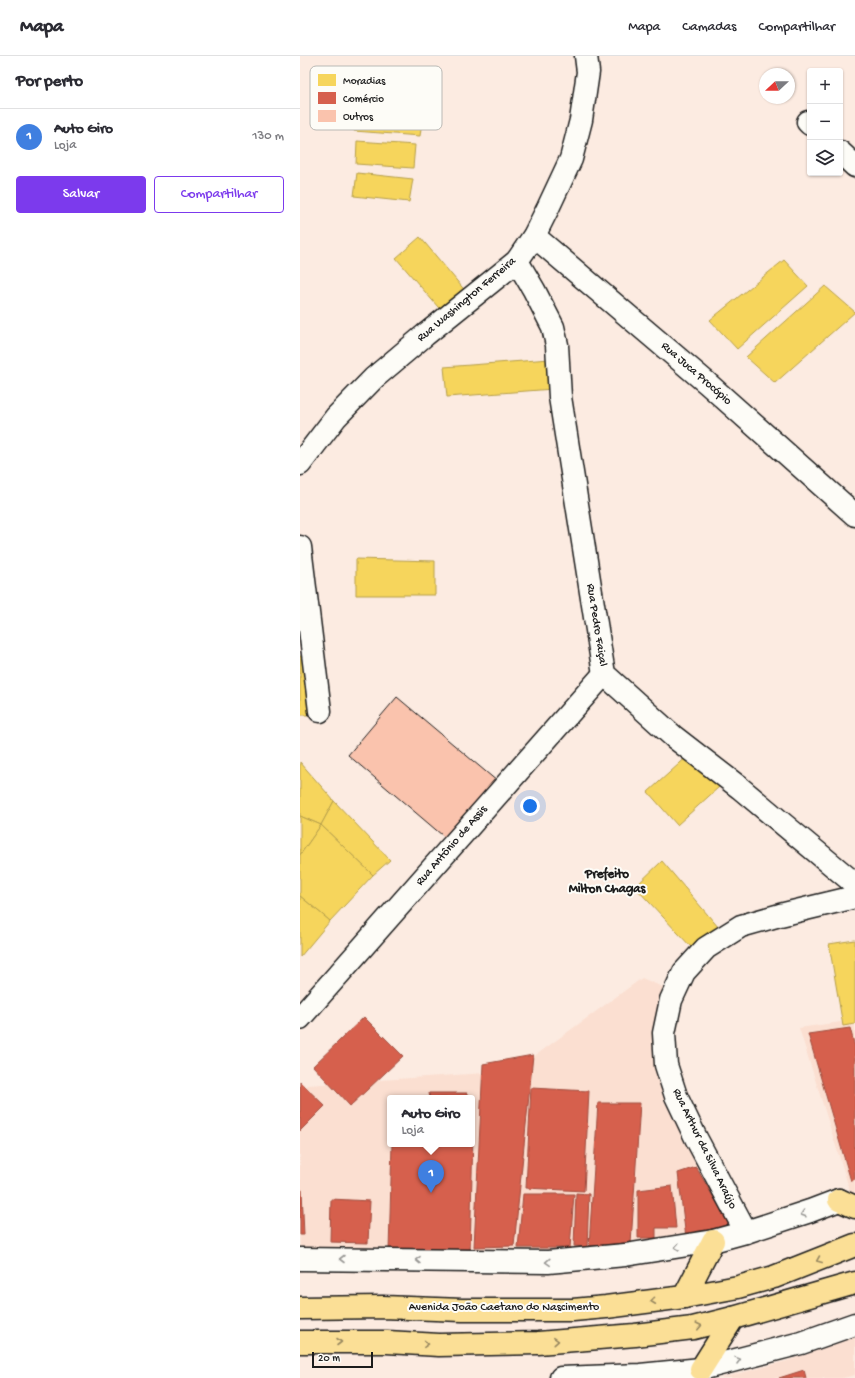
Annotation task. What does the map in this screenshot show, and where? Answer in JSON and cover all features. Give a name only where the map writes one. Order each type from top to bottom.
[{"type":"highway","points":[[684,1297],[713,1241]]},
{"type":"highway","name":"Avenida João Caetano do Nascimento","points":[[300,1308],[383,1307],[462,1310],[573,1310],[606,1307],[684,1297],[738,1287],[774,1277],[855,1245]]},
{"type":"highway","points":[[300,1342],[387,1342],[439,1345],[546,1342],[642,1334],[692,1328],[733,1318],[855,1283]]},
{"type":"highway","points":[[701,1369],[733,1318]]},
{"type":"street","name":"Rua Washington Ferreira","points":[[300,464],[336,417],[374,378],[517,261],[534,236],[571,159],[580,120],[588,72],[586,56]]},
{"type":"street","points":[[843,155],[855,166]]},
{"type":"street","name":"Rua Juca Procópio","points":[[534,236],[707,383],[855,515]]},
{"type":"street","name":"Rua Pedro Faiçal","points":[[517,261],[534,290],[552,327],[557,345],[560,397],[604,674],[674,737],[740,788],[855,884]]},
{"type":"street","points":[[300,547],[320,711]]},
{"type":"street","name":"Rua Antônio de Assis","points":[[300,1018],[604,674]]},
{"type":"street","name":"Rua Arthur da Silva Araújo","points":[[746,1232],[696,1138],[676,1096],[666,1065],[664,1033],[671,1000],[684,972],[706,948],[741,926],[780,915],[855,898]]},
{"type":"street","points":[[300,1259],[548,1262],[625,1254],[713,1241],[850,1200]]},
{"type":"street","points":[[561,1378],[640,1375],[701,1369],[801,1343],[855,1324]]},
{"type":"shaded area","points":[[642,978],[665,988],[653,1042],[660,1082],[733,1231],[614,1248],[539,1252],[300,1252],[300,1093],[308,1085],[514,1071]]},
{"type":"shaded area","points":[[855,1020],[855,1193],[851,1194],[799,1028]]},
{"type":"shaded area","points":[[855,1337],[855,1375],[843,1378],[721,1378],[787,1361]]},
{"type":"building: Moradias","points":[[354,130],[421,130],[420,136]]},
{"type":"building: Moradias","points":[[357,141],[415,145],[413,168],[356,164]]},
{"type":"building: Moradias","points":[[357,173],[413,179],[409,202],[354,196]]},
{"type":"building: Moradias","points":[[420,237],[467,293],[444,314],[396,258]]},
{"type":"building: Moradias","points":[[784,260],[808,286],[737,349],[710,320]]},
{"type":"building: Moradias","points":[[825,286],[855,312],[775,383],[746,357]]},
{"type":"building: Moradias","points":[[550,359],[553,389],[447,397],[444,367]]},
{"type":"building: Moradias","points":[[356,559],[435,561],[435,595],[356,595]]},
{"type":"building: Moradias","points":[[300,656],[307,656],[310,715],[300,715]]},
{"type":"building: Moradias","points":[[690,754],[719,787],[677,825],[648,792]]},
{"type":"building: Moradias","points":[[300,762],[334,801],[321,825],[300,816]]},
{"type":"building: Moradias","points":[[334,801],[390,860],[373,875],[321,825]]},
{"type":"building: Moradias","points":[[300,816],[321,825],[300,855]]},
{"type":"building: Moradias","points":[[321,825],[373,875],[330,921],[300,896],[300,855]]},
{"type":"building: Moradias","points":[[662,861],[719,928],[692,948],[635,887]]},
{"type":"building: Moradias","points":[[300,896],[330,921],[300,957]]},
{"type":"building: Moradias","points":[[855,940],[855,1024],[843,1026],[829,944]]},
{"type":"building: Comércio","points":[[364,1017],[403,1056],[350,1106],[313,1066]]},
{"type":"building: Comércio","points":[[850,1028],[855,1047],[855,1179],[851,1181],[808,1034]]},
{"type":"building: Comércio","points":[[533,1055],[514,1246],[474,1247],[483,1064]]},
{"type":"building: Comércio","points":[[300,1082],[325,1106],[300,1131]]},
{"type":"building: Comércio","points":[[531,1088],[589,1091],[584,1191],[526,1188]]},
{"type":"building: Comércio","points":[[429,1093],[467,1093],[467,1095],[429,1095]]},
{"type":"building: Comércio","points":[[598,1103],[640,1103],[631,1243],[589,1246]]},
{"type":"building: Comércio","points":[[392,1147],[473,1147],[470,1253],[389,1251]]},
{"type":"building: Comércio","points":[[696,1167],[733,1231],[686,1238],[678,1173]]},
{"type":"building: Comércio","points":[[672,1186],[676,1228],[656,1228],[656,1238],[638,1238],[638,1190]]},
{"type":"building: Comércio","points":[[300,1190],[302,1190],[304,1235],[300,1235]]},
{"type":"building: Comércio","points":[[576,1193],[589,1194],[587,1247],[574,1246]]},
{"type":"building: Comércio","points":[[523,1194],[574,1194],[570,1248],[518,1248]]},
{"type":"building: Comércio","points":[[331,1199],[370,1201],[368,1243],[330,1242]]},
{"type":"building: Comércio","points":[[804,1370],[806,1378],[779,1378]]},
{"type":"building: Outros","points":[[397,697],[498,782],[449,841],[348,755]]},
{"type":"place","name":"Auto Giro","points":[[431,1193]]},
{"type":"district","name":"Prefeito Milton Chagas","points":[[607,882]]}]
